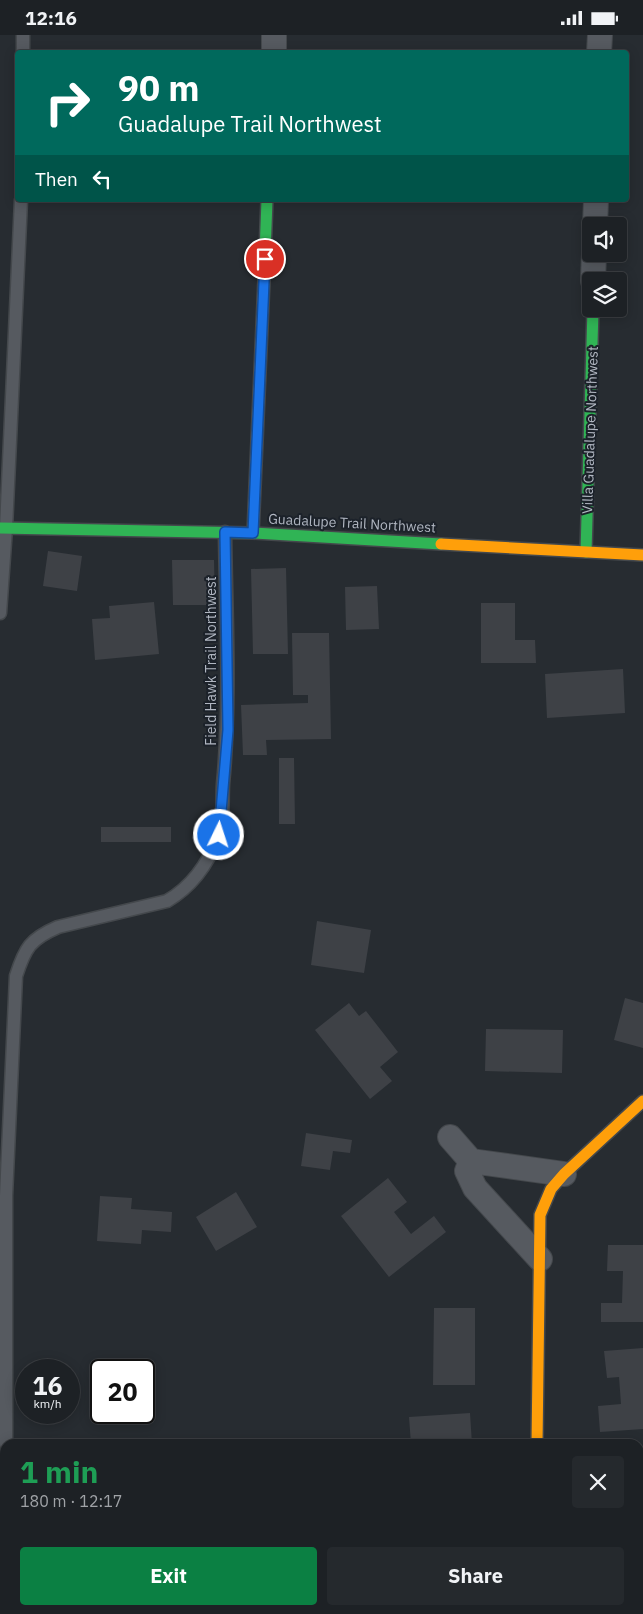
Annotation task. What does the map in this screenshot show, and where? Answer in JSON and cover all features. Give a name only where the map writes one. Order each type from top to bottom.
[{"type":"street","points":[[274,35],[274,50]]},
{"type":"street","points":[[600,35],[600,50]]},
{"type":"street","points":[[253,533],[267,202]]},
{"type":"street","points":[[595,217],[596,202]]},
{"type":"street","name":"Villa Guadalupe Northwest","points":[[586,552],[593,317]]},
{"type":"street","name":"Guadalupe Trail Northwest","points":[[3,528],[253,533],[643,555]]},
{"type":"street","points":[[537,1439],[540,1215],[551,1189],[564,1173],[643,1101]]},
{"type":"street","points":[[450,1137],[471,1161],[564,1173]]},
{"type":"street","points":[[471,1161],[467,1171],[475,1188],[540,1259]]},
{"type":"lane","points":[[23,35],[23,50]]},
{"type":"lane","points":[[0,613],[21,202]]},
{"type":"lane","name":"Field Hawk Trail Northwest","points":[[6,1439],[6,1196],[16,976],[28,944],[42,934],[58,927],[167,901],[180,894],[202,869],[211,855],[219,835],[228,730],[225,532]]},
{"type":"building","points":[[48,551],[82,556],[77,591],[43,586]]},
{"type":"building","points":[[172,560],[214,560],[215,605],[173,605]]},
{"type":"building","points":[[286,568],[288,654],[253,654],[251,569]]},
{"type":"building","points":[[377,586],[379,629],[346,630],[345,587]]},
{"type":"building","points":[[154,602],[159,654],[95,660],[92,619],[110,618],[109,606]]},
{"type":"building","points":[[481,603],[515,603],[515,640],[535,640],[536,663],[481,663]]},
{"type":"building","points":[[292,633],[329,633],[331,739],[266,740],[267,755],[243,755],[241,705],[308,703],[308,695],[293,695]]},
{"type":"building","points":[[623,669],[625,713],[547,718],[545,674]]},
{"type":"building","points":[[279,758],[294,758],[295,824],[279,824]]},
{"type":"building","points":[[101,827],[171,827],[171,842],[101,842]]},
{"type":"building","points":[[317,921],[371,930],[364,973],[311,965]]},
{"type":"building","points":[[625,998],[643,1003],[643,1048],[614,1040]]},
{"type":"building","points":[[349,1003],[359,1016],[366,1011],[398,1052],[380,1067],[392,1081],[370,1099],[315,1030]]},
{"type":"building","points":[[486,1029],[563,1030],[562,1073],[485,1071]]},
{"type":"building","points":[[306,1133],[352,1140],[350,1153],[333,1151],[330,1170],[301,1166]]},
{"type":"building","points":[[388,1178],[407,1202],[394,1212],[411,1234],[434,1216],[446,1232],[389,1277],[341,1216]]},
{"type":"building","points":[[236,1192],[257,1227],[216,1251],[196,1217]]},
{"type":"building","points":[[100,1196],[132,1198],[131,1209],[172,1212],[171,1232],[142,1230],[141,1244],[97,1241]]},
{"type":"building","points":[[608,1245],[643,1245],[643,1322],[601,1322],[601,1303],[622,1303],[623,1271],[607,1271]]},
{"type":"building","points":[[434,1308],[475,1308],[475,1385],[433,1385]]},
{"type":"building","points":[[643,1348],[643,1429],[600,1432],[598,1406],[621,1404],[619,1377],[607,1378],[604,1351]]},
{"type":"building","points":[[470,1413],[472,1439],[411,1439],[409,1417]]},
{"type":"traffic: fast","points":[[264,280],[267,202]]},
{"type":"traffic: fast","points":[[586,552],[593,317]]},
{"type":"traffic: fast","points":[[0,528],[253,533],[441,544]]},
{"type":"traffic: slow","points":[[253,533],[264,280]]},
{"type":"traffic: slow","points":[[441,544],[643,555]]},
{"type":"traffic: slow","points":[[537,1439],[540,1215],[551,1189],[564,1174],[643,1101]]},
{"type":"route","points":[[219,835],[228,730],[225,532],[253,533],[265,259]]}]
